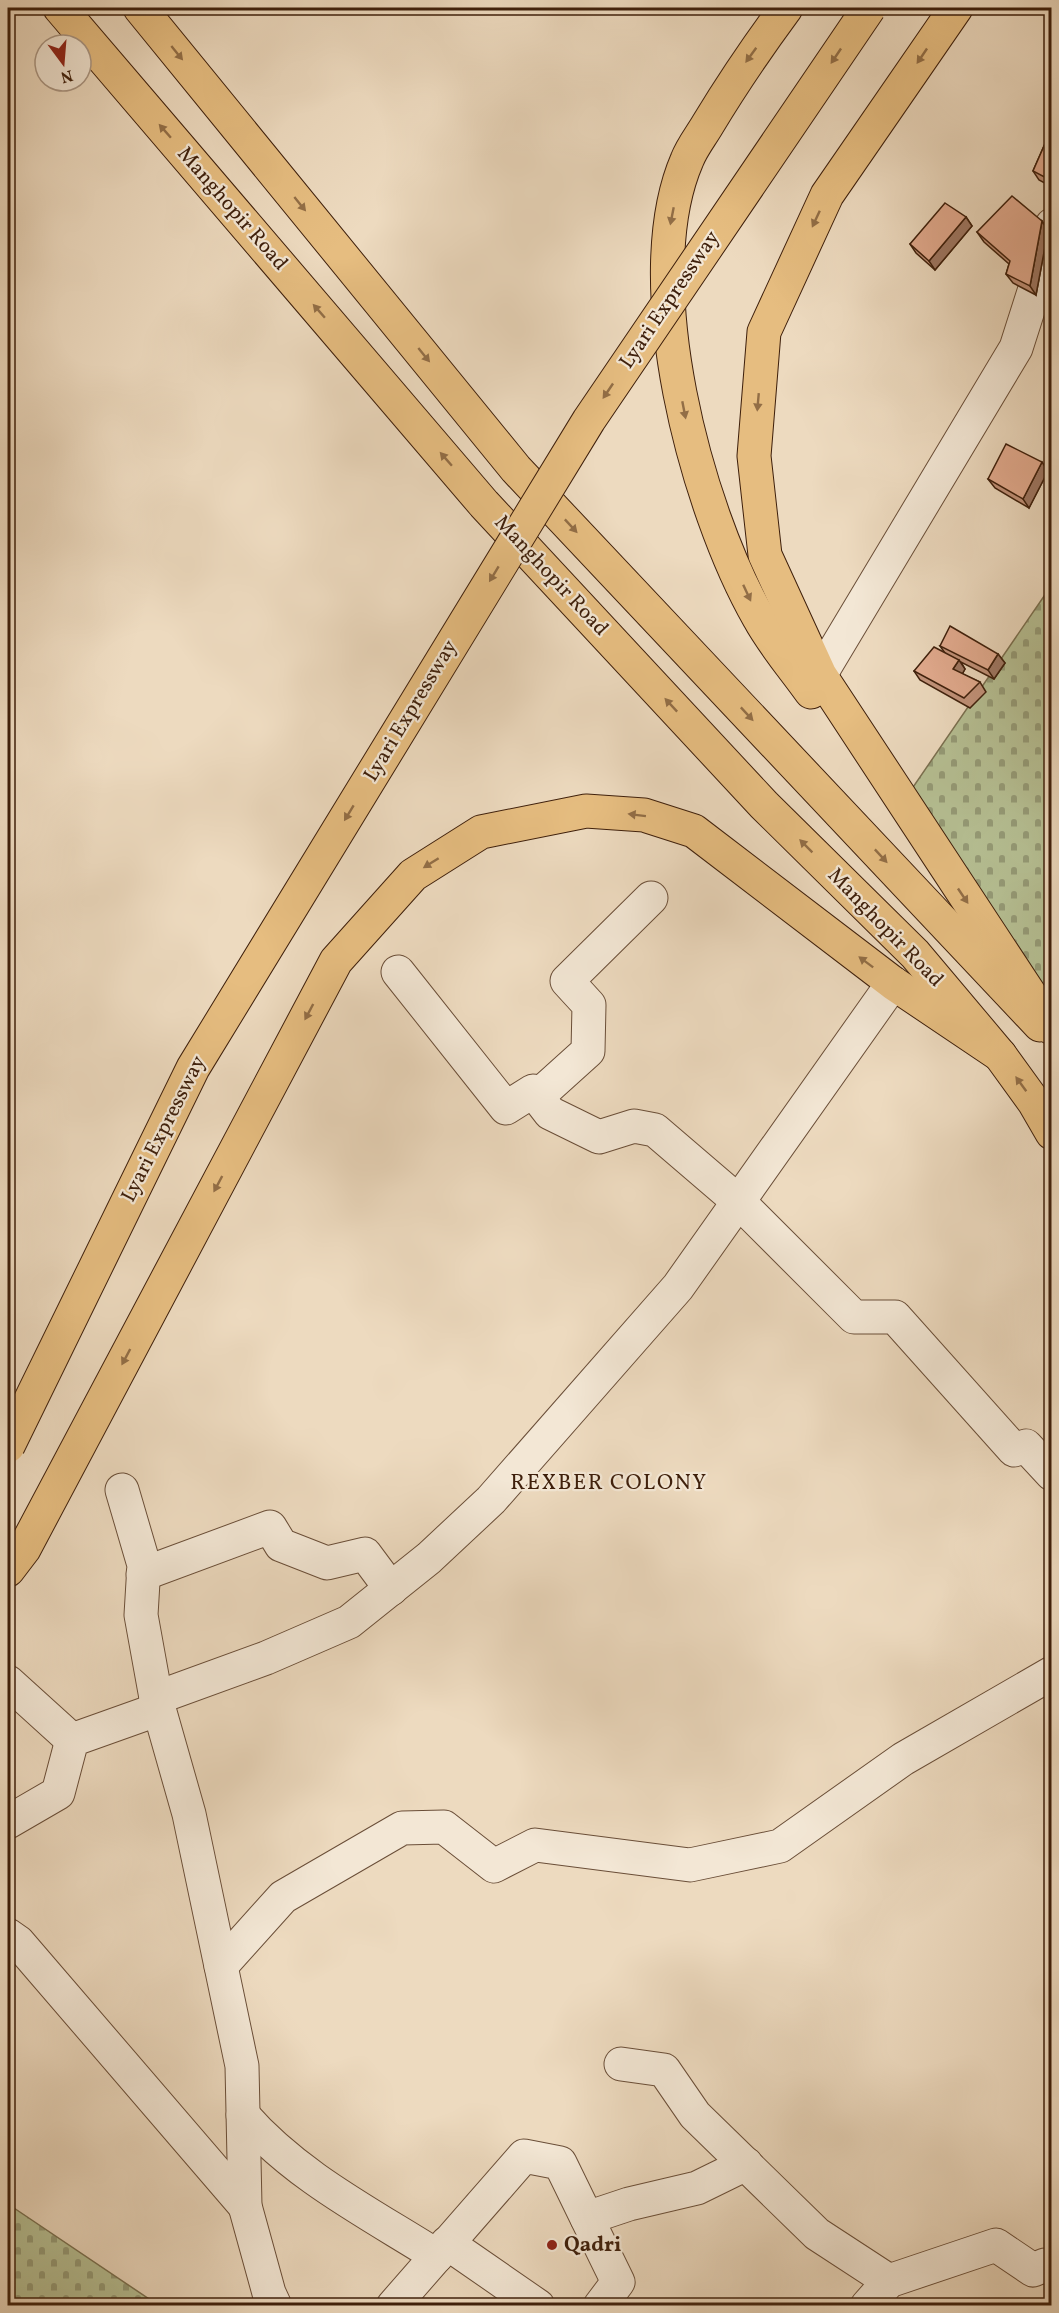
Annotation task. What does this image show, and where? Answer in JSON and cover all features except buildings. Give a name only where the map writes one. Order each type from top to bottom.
[{"type":"main road","name":"Manghopir Road","points":[[60,8],[484,504],[764,805],[915,954],[1000,1055],[1034,1102],[1052,1133]]},
{"type":"main road","points":[[140,8],[516,469],[1052,1038]]},
{"type":"main road","points":[[786,8],[735,78],[687,160],[671,218],[666,283],[676,367],[688,435],[709,509],[759,619],[896,812],[939,860]]},
{"type":"main road","name":"Lyari Expressway","points":[[8,1446],[193,1068],[589,420],[869,8]]},
{"type":"main road","points":[[956,8],[827,195],[764,332],[754,456],[765,555],[820,675],[939,860],[1052,1028]]},
{"type":"main road","points":[[8,1570],[24,1549],[336,962],[413,874],[481,832],[586,811],[644,815],[694,831],[893,983],[1000,1055]]},
{"type":"street","points":[[820,675],[1016,348],[1047,251],[1052,225]]},
{"type":"street","points":[[537,1097],[588,1051],[589,1005],[567,981],[651,898]]},
{"type":"street","points":[[398,972],[507,1108],[532,1091],[550,1113],[599,1137],[634,1126],[655,1130],[739,1202],[854,1317],[895,1317],[1014,1450],[1026,1446],[1052,1474]]},
{"type":"street","points":[[72,1740],[349,1622],[429,1558],[491,1500],[678,1287],[893,983]]},
{"type":"street","points":[[122,1490],[144,1565],[141,1615],[158,1703],[189,1814],[242,2066],[245,2206],[269,2293],[275,2306]]},
{"type":"street","points":[[143,1574],[270,1527],[281,1545],[327,1563],[365,1554],[391,1589]]},
{"type":"street","points":[[221,1966],[283,1897],[402,1828],[444,1827],[494,1866],[535,1845],[690,1865],[780,1846],[903,1760],[1052,1673]]},
{"type":"street","points":[[8,1682],[72,1740]]},
{"type":"street","points":[[10,1817],[58,1793],[72,1740]]},
{"type":"street","points":[[8,1935],[18,1942],[245,2206]]},
{"type":"street","points":[[621,2064],[664,2070],[695,2115],[817,2234],[889,2281]]},
{"type":"street","points":[[243,2115],[268,2144],[300,2169],[538,2306]]},
{"type":"street","points":[[393,2306],[524,2156],[560,2163],[618,2282],[600,2306]]},
{"type":"street","points":[[587,2218],[629,2204],[698,2188],[746,2164]]},
{"type":"street","points":[[867,2306],[889,2281],[996,2245],[1033,2270],[1045,2265],[1052,2269]]},
{"type":"green space","points":[[1051,586],[1051,1022],[896,812]]},
{"type":"green space","points":[[8,2204],[158,2305],[8,2305]]},
{"type":"place","name":"Qadri","points":[[552,2245]]},
{"type":"district","name":"REXBER COLONY","points":[[609,1483]]}]
